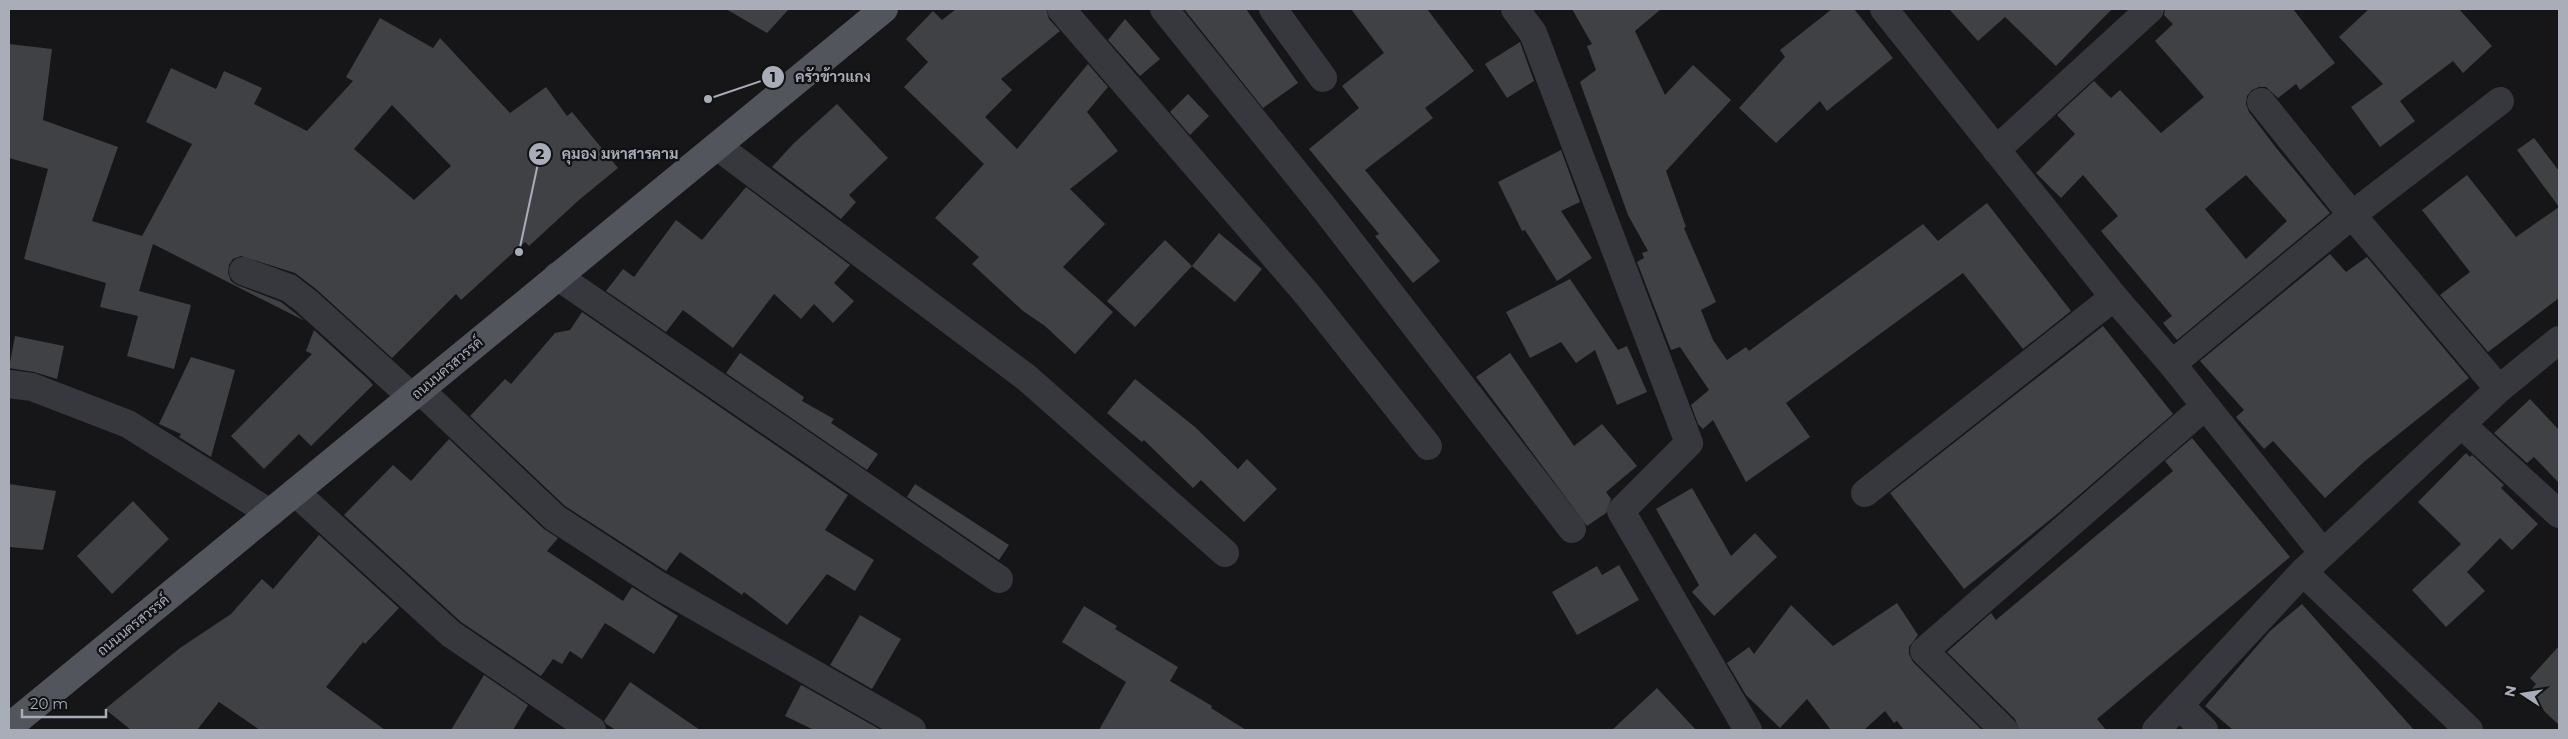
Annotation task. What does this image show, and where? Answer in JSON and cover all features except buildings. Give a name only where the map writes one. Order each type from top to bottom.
[{"type":"main road","name":"ถนนนครสวรรค์","points":[[9,727],[884,9]]},
{"type":"street","points":[[1061,9],[1307,294],[1428,446]]},
{"type":"street","points":[[1164,9],[1325,209],[1572,529]]},
{"type":"street","points":[[1273,9],[1323,78]]},
{"type":"street","points":[[1515,9],[1533,33],[1689,443],[1621,511],[1748,730]]},
{"type":"street","points":[[1884,9],[2114,297],[2172,364],[2204,407],[2323,553]]},
{"type":"street","points":[[1996,150],[2150,9]]},
{"type":"street","points":[[2172,364],[2352,215],[2500,101]]},
{"type":"street","points":[[2261,102],[2352,215],[2499,389]]},
{"type":"street","points":[[717,146],[1027,378],[1225,553]]},
{"type":"street","points":[[243,271],[289,288],[306,301],[416,394],[555,518],[658,584],[912,730]]},
{"type":"street","points":[[557,276],[999,579]]},
{"type":"street","points":[[1865,493],[2114,297]]},
{"type":"street","points":[[2156,730],[2303,572],[2499,389],[2559,340]]},
{"type":"street","points":[[9,384],[32,388],[128,424],[270,513]]},
{"type":"street","points":[[2004,730],[1924,651],[2204,407]]},
{"type":"street","points":[[2461,424],[2559,514]]},
{"type":"street","points":[[296,492],[451,634],[563,722],[592,730]]},
{"type":"street","points":[[2303,572],[2469,730]]},
{"type":"street","points":[[2179,705],[2204,730]]},
{"type":"place","name":"ครัวข้าวแกง","points":[[708,99]]},
{"type":"place","name":"คุมอง มหาสารคาม","points":[[519,252]]}]
